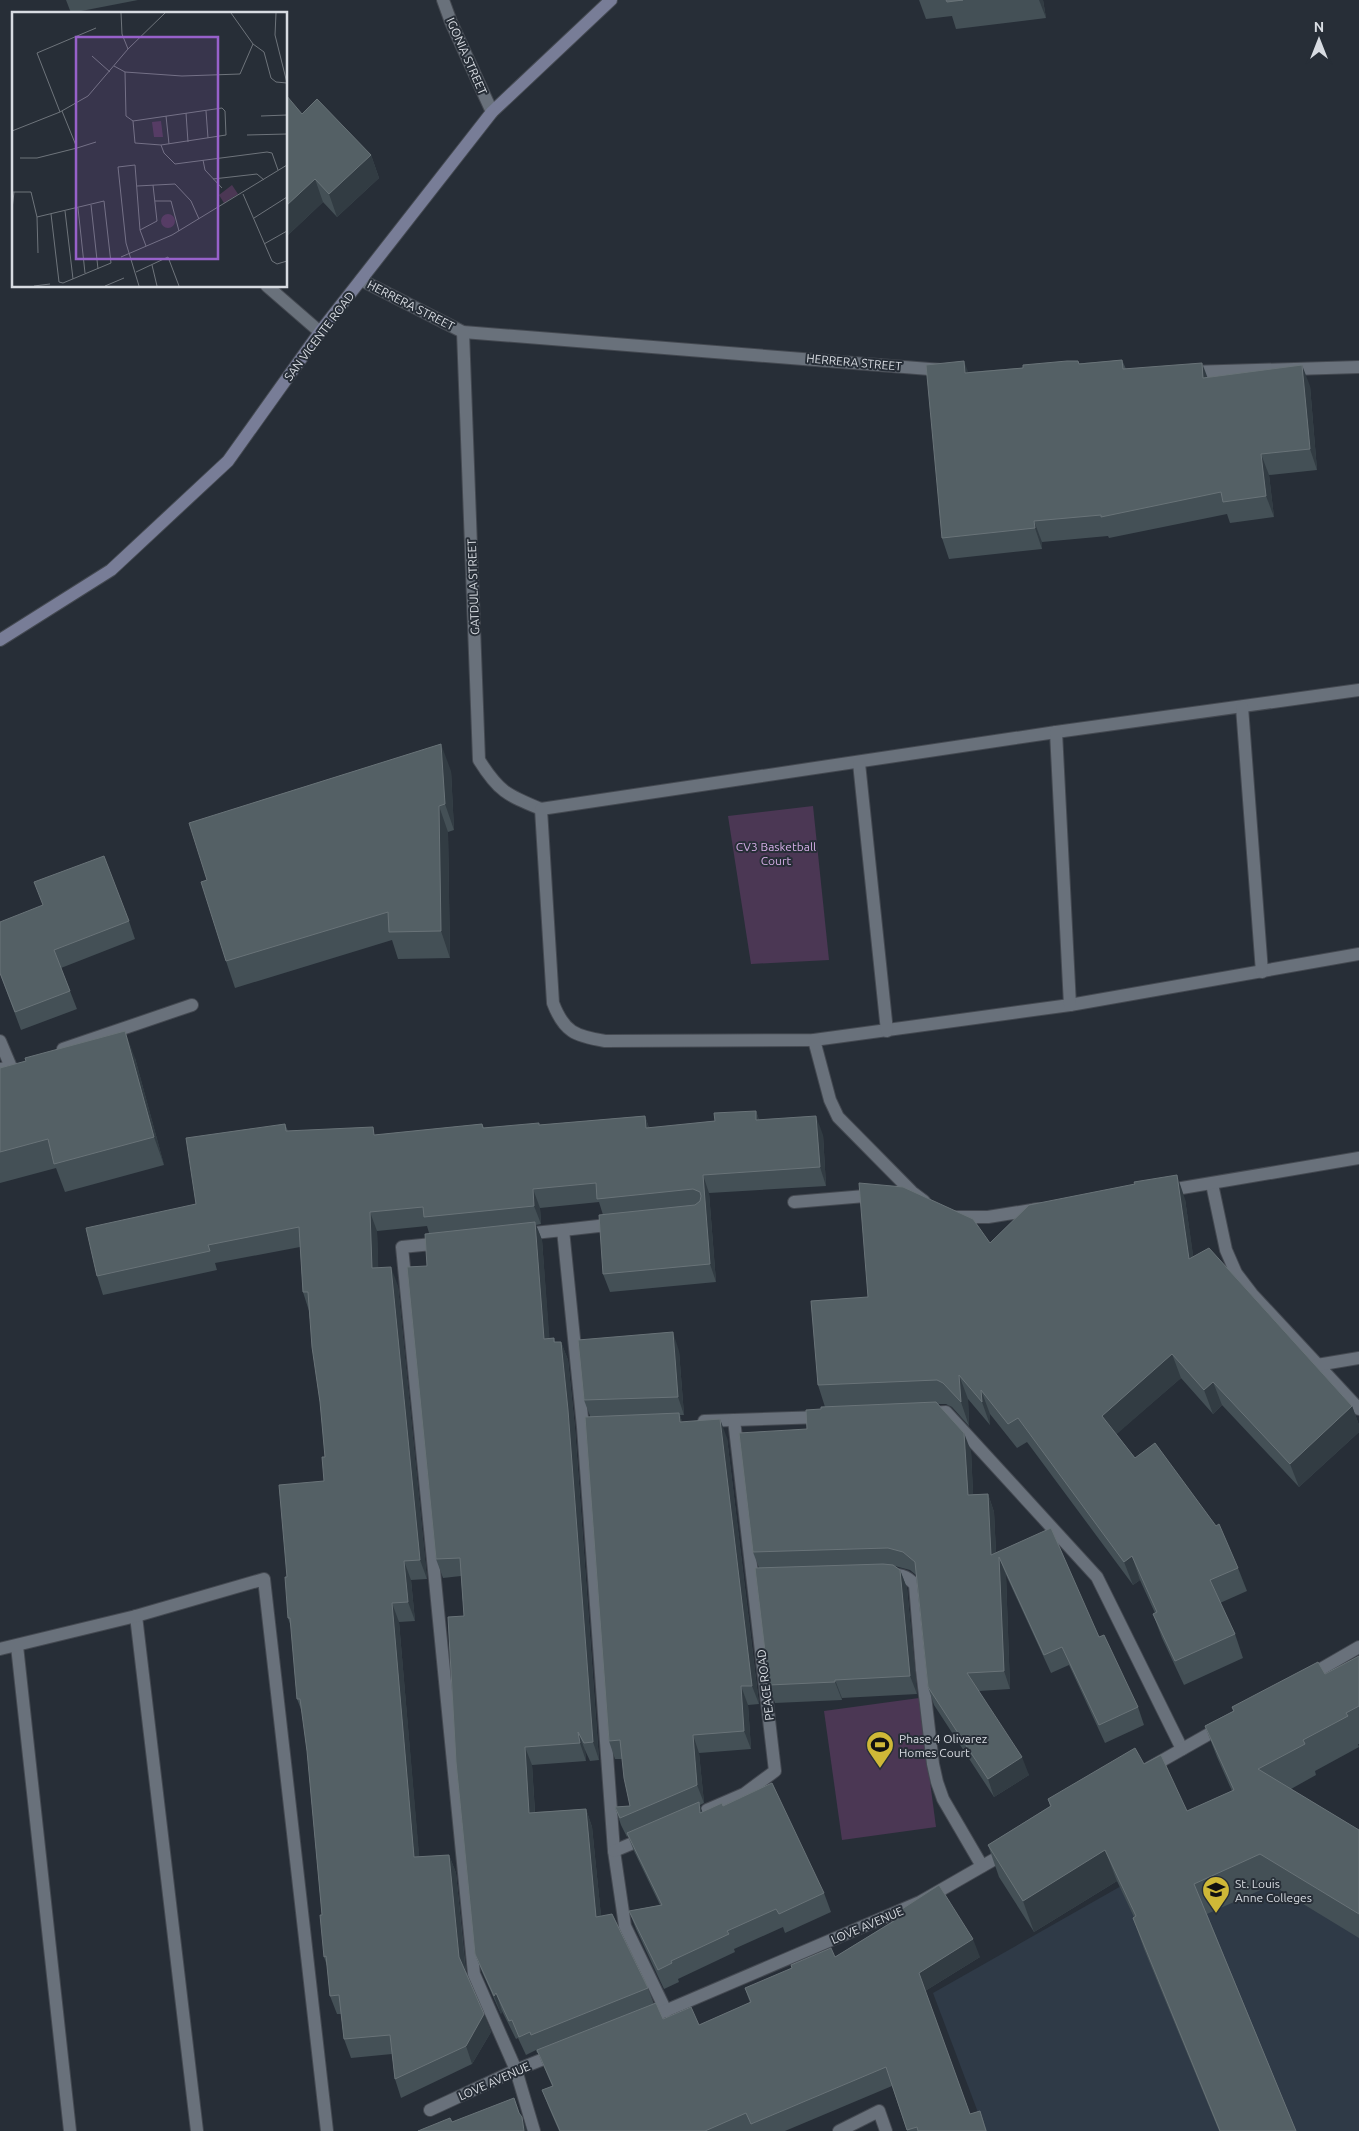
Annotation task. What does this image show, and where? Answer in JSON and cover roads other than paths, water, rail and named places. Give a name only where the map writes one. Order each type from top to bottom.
[{"type":"main road","name":"SAN VICENTE ROAD","points":[[0,640],[111,570],[228,461],[320,332],[492,112],[611,0]]},
{"type":"street","name":"IGONIA STREET","points":[[443,0],[454,30],[492,112]]},
{"type":"street","name":"HERRERA STREET","points":[[361,280],[463,332],[959,371]]},
{"type":"street","points":[[269,288],[320,332]]},
{"type":"street","name":"GATDULA STREET","points":[[463,332],[479,760],[493,782],[511,797],[541,809]]},
{"type":"street","points":[[1173,372],[1359,368]]},
{"type":"street","points":[[1359,690],[1056,732],[859,763],[541,809],[553,1003],[559,1019],[568,1030],[583,1037],[605,1041],[814,1040],[1070,1005],[1359,954]]},
{"type":"street","points":[[1242,707],[1262,972]]},
{"type":"street","points":[[1056,732],[1070,1005]]},
{"type":"street","points":[[859,763],[887,1031]]},
{"type":"street","points":[[47,1054],[192,1005]]},
{"type":"street","points":[[814,1040],[830,1100],[838,1117],[912,1192],[946,1217],[988,1217],[1046,1208]]},
{"type":"street","points":[[0,1041],[10,1066]]},
{"type":"street","points":[[1154,1192],[1212,1184],[1359,1158]]},
{"type":"street","points":[[1212,1184],[1226,1250],[1236,1273],[1252,1294],[1359,1409]]},
{"type":"street","points":[[794,1202],[912,1192]]},
{"type":"street","points":[[516,1235],[632,1223]]},
{"type":"street","points":[[563,1230],[588,1426],[614,1851],[625,1926],[666,2011]]},
{"type":"street","points":[[459,1241],[402,1247],[474,1974],[516,2070],[534,2131]]},
{"type":"street","points":[[1317,1365],[1359,1358]]},
{"type":"street","points":[[917,1413],[946,1412],[1098,1577],[1182,1749]]},
{"type":"street","points":[[687,1422],[830,1416]]},
{"type":"street","name":"PEACE ROAD","points":[[692,1817],[744,1794],[775,1771],[758,1578],[734,1420]]},
{"type":"street","points":[[876,1575],[904,1576],[910,1578],[915,1586],[923,1679],[937,1782],[943,1799],[982,1866]]},
{"type":"street","points":[[0,1649],[136,1616],[264,1579],[327,2131]]},
{"type":"street","points":[[136,1616],[197,2131]]},
{"type":"street","points":[[17,1646],[70,2131]]},
{"type":"street","points":[[1300,1681],[1359,1647]]},
{"type":"street","points":[[1140,1774],[1232,1720]]},
{"type":"street","points":[[614,1851],[658,1832]]},
{"type":"street","name":"LOVE AVENUE","points":[[648,2018],[920,1902],[1015,1846]]},
{"type":"street","name":"LOVE AVENUE","points":[[430,2110],[516,2070],[569,2049]]},
{"type":"street","points":[[839,2131],[879,2112],[886,2131]]},
{"type":"place","name":"Phase 4 Olivarez Homes Court","points":[[880,1769]]},
{"type":"place","name":"St. Louis Anne Colleges","points":[[1216,1914]]},
{"type":"park label","name":"CV3 Basketball Court","points":[[776,853]]}]
